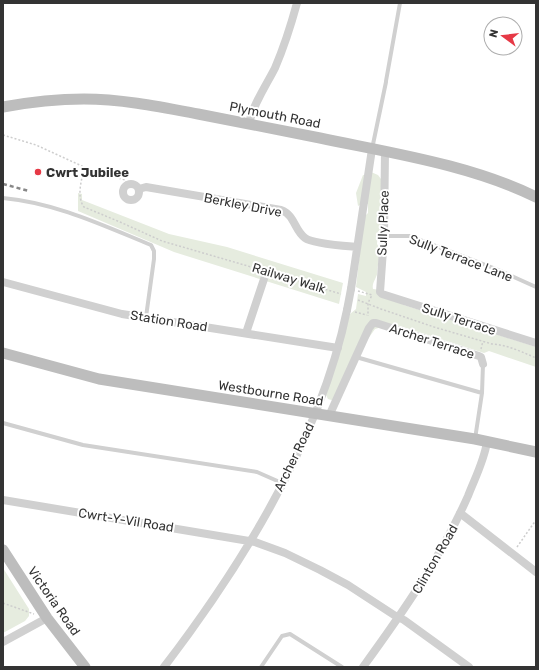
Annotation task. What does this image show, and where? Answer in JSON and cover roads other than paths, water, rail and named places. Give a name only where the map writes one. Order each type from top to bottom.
[{"type":"street","points":[[248,124],[251,114],[275,67],[297,3]]},
{"type":"street","name":"Plymouth Road","points":[[3,107],[54,100],[92,99],[173,109],[385,151],[464,170],[500,181],[536,197]]},
{"type":"street","name":"Archer Road","points":[[164,667],[195,627],[250,541],[282,484],[314,414],[350,311],[357,247],[372,149]]},
{"type":"street","name":"Sully Place","points":[[382,294],[379,290],[384,236],[385,151]]},
{"type":"street","name":"Berkley Drive","points":[[135,184],[139,189],[137,198],[130,200],[125,197],[123,192],[127,185],[135,184]]},
{"type":"street","name":"Berkley Drive","points":[[139,189],[146,187],[281,210],[289,214],[306,239],[357,247]]},
{"type":"street","points":[[246,333],[264,279]]},
{"type":"street","name":"Station Road","points":[[3,282],[97,308],[338,348]]},
{"type":"street","name":"Sully Terrace","points":[[382,294],[536,343]]},
{"type":"street","name":"Archer Terrace","points":[[356,357],[368,328],[373,323],[376,323],[479,356],[481,357],[483,364]]},
{"type":"street","name":"Westbourne Road","points":[[3,353],[99,379],[475,439],[536,452]]},
{"type":"street","points":[[329,416],[356,357]]},
{"type":"street","name":"Clinton Road","points":[[363,667],[399,617],[435,561],[460,513],[483,458],[487,442]]},
{"type":"street","name":"Cwrt-Y-Vil Road","points":[[3,500],[250,541],[285,554],[348,585],[429,637],[469,667]]},
{"type":"street","points":[[460,513],[536,572]]},
{"type":"street","name":"Victoria Road","points":[[3,550],[47,618],[85,667]]},
{"type":"street","points":[[3,642],[47,618]]},
{"type":"lane","points":[[372,149],[400,3]]},
{"type":"lane","points":[[3,198],[22,200],[65,210],[150,245],[154,251],[154,259],[146,317]]},
{"type":"lane","name":"Sully Terrace Lane","points":[[384,236],[410,236],[496,269],[536,287]]},
{"type":"lane","points":[[356,357],[482,393]]},
{"type":"lane","points":[[475,439],[482,393],[483,364]]},
{"type":"lane","points":[[3,423],[83,445],[257,472],[282,484]]},
{"type":"lane","points":[[261,667],[282,636],[290,634],[342,667]]},
{"type":"railway","points":[[3,184],[29,191]]},
{"type":"place","name":"Cwrt Jubilee","points":[[38,172]]}]
